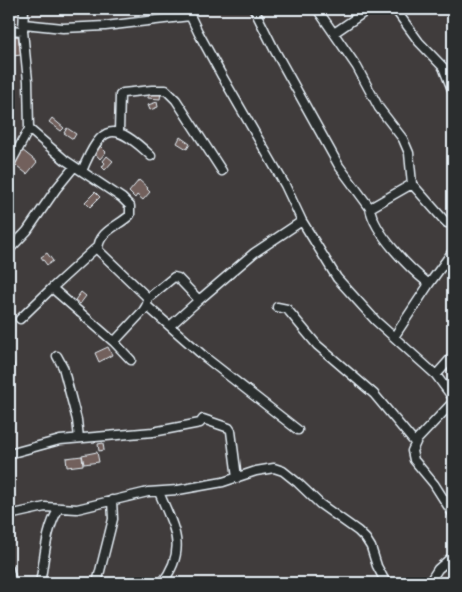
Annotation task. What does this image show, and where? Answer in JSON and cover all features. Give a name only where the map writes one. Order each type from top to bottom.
[{"type":"street","points":[[9,166],[29,129],[28,81],[23,27],[24,9]]},
{"type":"street","points":[[254,9],[339,166],[370,208],[376,226],[402,258],[429,284]]},
{"type":"street","points":[[316,9],[357,68],[379,108],[404,139],[409,153],[412,184],[443,219],[453,224]]},
{"type":"street","points":[[334,33],[369,9]]},
{"type":"street","points":[[395,9],[423,47],[443,67],[453,92]]},
{"type":"street","points":[[9,30],[23,27],[63,28],[96,26],[188,12],[222,76],[285,185],[302,221],[337,278],[376,321],[436,375],[453,400],[415,443],[412,451],[414,460],[434,484],[453,514]]},
{"type":"street","points":[[119,132],[120,95],[124,93],[166,90],[176,100],[222,171]]},
{"type":"street","points":[[20,319],[98,246],[101,238],[110,229],[128,217],[131,208],[128,203],[78,169],[29,129]]},
{"type":"street","points":[[9,250],[27,231],[56,189],[78,169],[98,139],[108,133],[119,132],[136,142],[151,156]]},
{"type":"street","points":[[370,208],[412,184]]},
{"type":"street","points":[[170,326],[254,253],[302,221]]},
{"type":"street","points":[[98,246],[100,253],[170,326],[206,358],[298,430]]},
{"type":"street","points":[[394,337],[453,251]]},
{"type":"street","points":[[114,342],[147,302],[174,277],[178,278],[199,300]]},
{"type":"street","points":[[52,288],[114,342],[131,360]]},
{"type":"street","points":[[277,307],[287,309],[317,345],[374,394],[415,443]]},
{"type":"street","points":[[57,356],[63,367],[77,420],[79,438]]},
{"type":"street","points":[[436,375],[453,356]]},
{"type":"street","points":[[9,365],[9,391]]},
{"type":"street","points":[[9,454],[60,440],[153,432],[200,423],[203,419],[229,428],[232,431],[237,478]]},
{"type":"street","points":[[9,515],[46,507],[77,509],[148,492],[187,488],[237,478],[268,468],[274,468],[298,483],[320,504],[358,531],[366,539],[371,547],[376,566],[386,583]]},
{"type":"street","points":[[159,492],[176,535],[178,546],[178,553],[168,576],[162,583]]},
{"type":"street","points":[[96,583],[113,519],[112,500]]},
{"type":"street","points":[[40,583],[47,538],[53,518],[59,508]]},
{"type":"street","points":[[433,581],[438,569],[453,556]]},
{"type":"street","points":[[9,569],[12,583]]},
{"type":"building","points":[[18,36],[21,55],[13,56],[10,37]]},
{"type":"building","points":[[148,93],[161,93],[160,99],[148,98]]},
{"type":"building","points":[[157,102],[158,107],[150,110],[148,105]]},
{"type":"building","points":[[52,118],[64,128],[61,131],[49,122]]},
{"type":"building","points":[[67,128],[76,134],[73,139],[64,133]]},
{"type":"building","points":[[180,137],[190,144],[187,149],[177,143]]},
{"type":"building","points":[[97,143],[106,152],[100,159],[91,149]]},
{"type":"building","points":[[22,150],[37,162],[27,174],[12,162]]},
{"type":"building","points":[[107,156],[113,161],[105,170],[102,167],[105,163],[103,161]]},
{"type":"building","points":[[139,180],[150,192],[143,200],[137,195],[135,198],[129,192]]},
{"type":"building","points":[[95,192],[100,197],[90,207],[85,202]]},
{"type":"building","points":[[9,224],[15,229],[9,237]]},
{"type":"building","points":[[47,253],[53,261],[47,265],[41,257]]},
{"type":"building","points":[[81,292],[86,296],[80,304],[75,300]]},
{"type":"building","points":[[108,347],[112,355],[99,362],[95,353]]},
{"type":"building","points":[[103,443],[104,450],[99,451],[98,444]]},
{"type":"building","points":[[97,452],[99,462],[84,464],[82,455]]},
{"type":"building","points":[[82,456],[83,465],[67,467],[66,458]]}]
